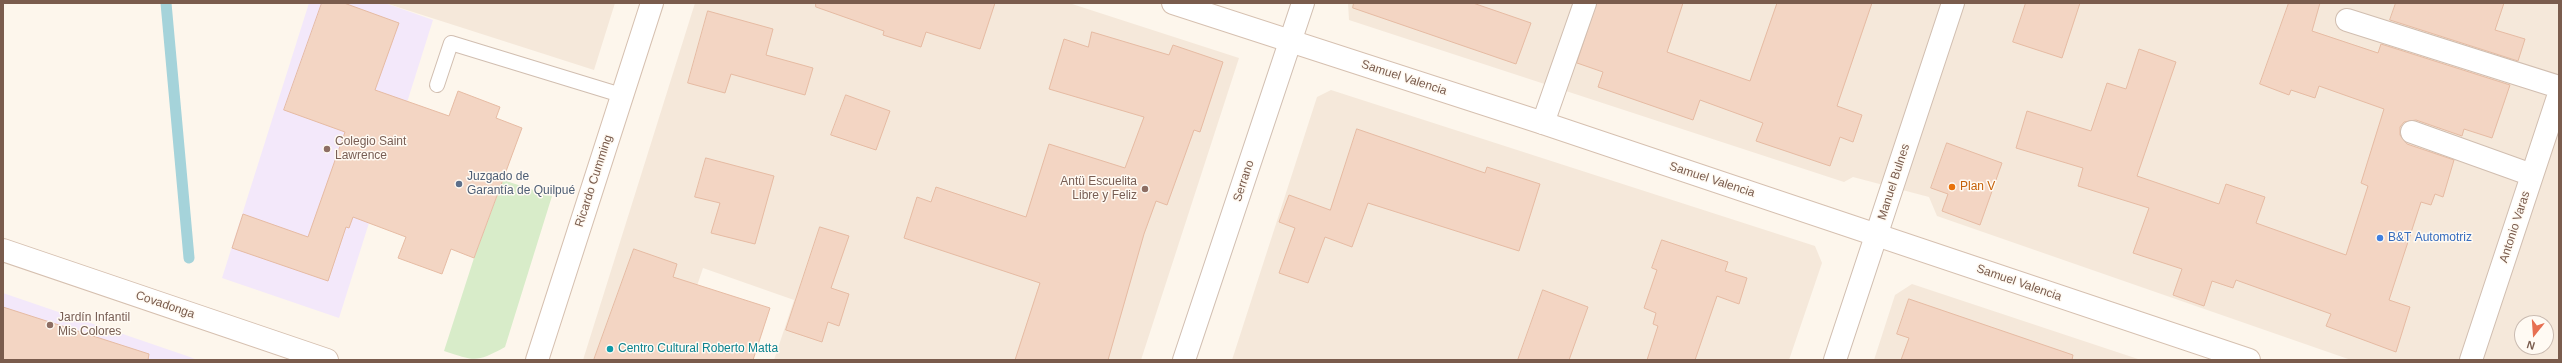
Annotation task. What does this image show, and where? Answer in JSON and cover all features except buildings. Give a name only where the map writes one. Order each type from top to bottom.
[{"type":"main road","name":"Ricardo Cumming","points":[[537,360],[621,95],[652,3]]},
{"type":"main road","name":"Samuel Valencia","points":[[1173,3],[1542,123],[2249,360]]},
{"type":"main road","name":"Serrano","points":[[1184,360],[1303,3]]},
{"type":"main road","points":[[1542,123],[1585,3]]},
{"type":"main road","name":"Manuel Bulnes","points":[[1835,360],[1953,3]]},
{"type":"main road","points":[[2346,20],[2559,87]]},
{"type":"main road","name":"Antonio Varas","points":[[2472,360],[2559,94]]},
{"type":"main road","points":[[2412,132],[2532,175]]},
{"type":"main road","name":"Covadonga","points":[[3,250],[327,360]]},
{"type":"lane","points":[[438,85],[451,43],[621,95]]},
{"type":"shaded area","name":"Colegio Saint Lawrence","points":[[309,3],[385,3],[433,20],[339,318],[222,278]]},
{"type":"shaded area","points":[[385,3],[615,3],[594,70]]},
{"type":"shaded area","points":[[695,3],[1069,3],[1239,58],[1141,360],[774,360],[794,300],[703,268],[672,360],[583,360]]},
{"type":"shaded area","points":[[1348,3],[2559,3],[2559,360],[2351,360],[1937,216],[1929,197],[1853,177],[1844,182],[1349,20]]},
{"type":"shaded area","points":[[1331,90],[1815,246],[1822,263],[1789,360],[1232,360],[1317,97]]},
{"type":"shaded area","points":[[1912,284],[2141,360],[1874,360],[1895,295]]},
{"type":"shaded area","name":"Jardín Infantil Mis Colores","points":[[3,293],[190,357],[197,360],[3,360]]},
{"type":"green space","points":[[503,180],[552,196],[505,347],[481,358],[475,359],[463,357],[444,351],[474,258]]},
{"type":"waterway","points":[[166,3],[189,258]]},
{"type":"place","name":"Colegio Saint Lawrence","points":[[327,149]]},
{"type":"place","name":"Juzgado de Garantía de Quilpué","points":[[459,184]]},
{"type":"place","name":"Plan V","points":[[1952,187]]},
{"type":"place","name":"Antü Escuelita Libre y Feliz","points":[[1145,189]]},
{"type":"place","name":"B&T Automotriz","points":[[2380,238]]},
{"type":"place","name":"Jardín Infantil Mis Colores","points":[[50,325]]},
{"type":"place","name":"Centro Cultural Roberto Matta","points":[[610,349]]}]
